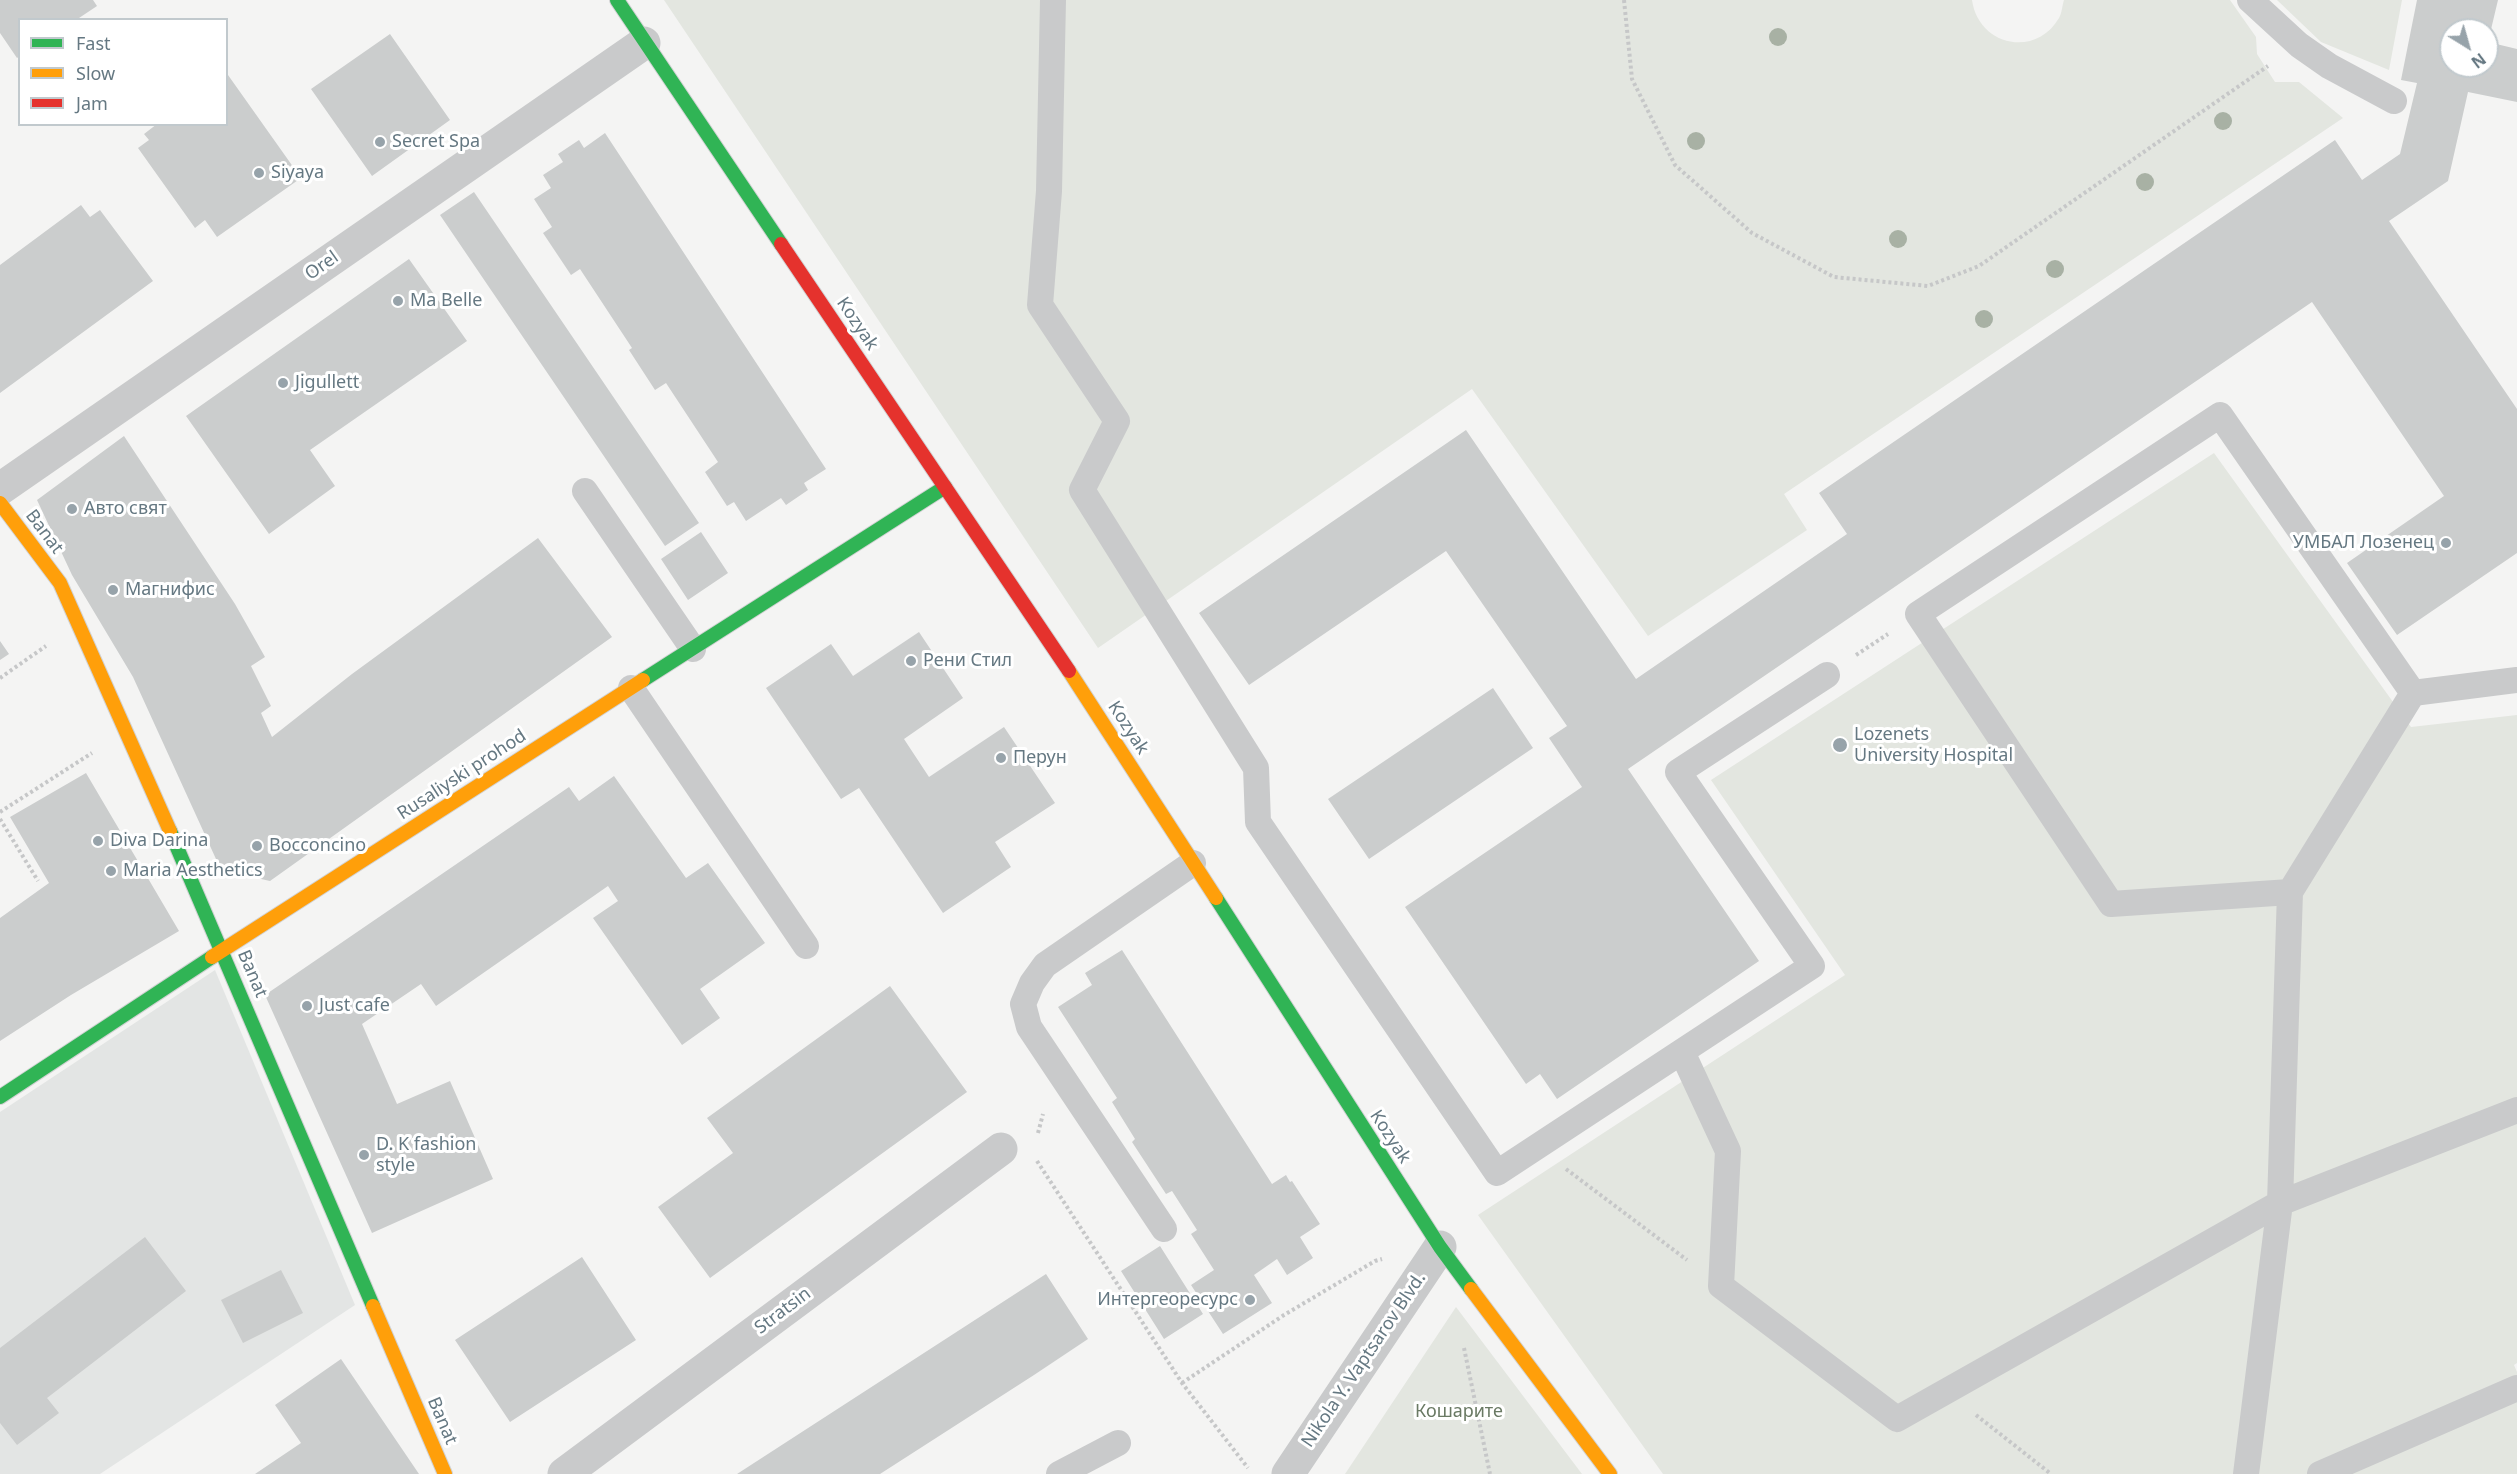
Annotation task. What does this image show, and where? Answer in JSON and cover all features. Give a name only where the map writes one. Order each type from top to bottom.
[{"type":"street","name":"Kozyak","points":[[617,0],[1095,710],[1440,1247],[1610,1474]]},
{"type":"street","name":"Orel","points":[[0,489],[644,43]]},
{"type":"street","name":"Rusaliyski prohod","points":[[0,1097],[222,950],[945,487]]},
{"type":"street","name":"Banat","points":[[0,503],[60,583],[222,950],[445,1474]]},
{"type":"street","name":"Stratsin","points":[[564,1474],[1017,1151]]},
{"type":"street","name":"Nikola Y. Vaptsarov Blvd.","points":[[1288,1474],[1440,1247]]},
{"type":"lane","points":[[1053,0],[1049,191],[1040,305],[1117,421],[1082,490],[1256,768],[1258,822],[1497,1173],[1812,966],[1678,772],[1827,675]]},
{"type":"lane","points":[[2250,0],[2299,45],[2329,66],[2394,101]]},
{"type":"lane","points":[[2290,892],[2111,904],[1918,614],[2220,415],[2413,693]]},
{"type":"lane","points":[[585,492],[693,649]]},
{"type":"lane","points":[[2413,693],[2517,680]]},
{"type":"lane","points":[[631,688],[806,946]]},
{"type":"lane","points":[[2246,1474],[2280,1203],[2290,892],[2413,693]]},
{"type":"lane","points":[[1164,1229],[1029,1027],[1023,1004],[1032,983],[1045,965],[1193,864]]},
{"type":"lane","points":[[1682,1052],[1728,1151],[1721,1286],[1897,1419],[2280,1203],[2517,1110]]},
{"type":"lane","points":[[2320,1474],[2517,1388]]},
{"type":"lane","points":[[1059,1474],[1118,1443]]},
{"type":"path","points":[[1624,0],[1632,79],[1675,165],[1752,233],[1833,277],[1928,286],[1979,266],[2299,45]]},
{"type":"path","points":[[1827,675],[1918,614]]},
{"type":"path","points":[[0,678],[78,624]]},
{"type":"path","points":[[0,812],[125,731]]},
{"type":"path","points":[[0,819],[38,882]]},
{"type":"path","points":[[1536,1147],[1721,1286]]},
{"type":"path","points":[[1017,1151],[1182,1383],[1253,1474]]},
{"type":"path","points":[[1182,1383],[1284,1315],[1376,1261],[1440,1247]]},
{"type":"path","points":[[1462,1341],[1490,1474]]},
{"type":"path","points":[[1946,1392],[2051,1474]]},
{"type":"shaded area","points":[[215,970],[355,1305],[100,1474],[0,1474],[0,1112]]},
{"type":"green space","points":[[664,0],[1972,0],[1976,15],[1985,28],[2009,41],[2023,42],[2036,39],[2049,31],[2060,16],[2064,0],[2230,0],[2256,37],[2257,54],[2275,82],[2299,82],[2343,118],[1784,494],[1807,530],[1648,636],[1472,389],[1098,648]]},
{"type":"green space","points":[[2277,0],[2402,0],[2389,70],[2321,42]]},
{"type":"green space","points":[[2214,453],[2411,727],[2517,715],[2517,1363],[2514,1365],[2517,1372],[2517,1474],[1663,1474],[1478,1215],[1845,975],[1711,780]]},
{"type":"green space","name":"Кошарите","points":[[1456,1307],[1582,1474],[1345,1474]]},
{"type":"building","points":[[0,0],[93,0],[97,6],[79,18],[18,18],[17,58],[0,33]]},
{"type":"building","name":"УМБАЛ Лозенец","points":[[2417,0],[2498,0],[2494,18],[2439,18],[2439,78],[2499,78],[2499,45],[2517,49],[2517,102],[2468,92],[2448,181],[2389,221],[2517,409],[2517,553],[2397,635],[2347,563],[2444,496],[2312,302],[1628,769],[1759,961],[1557,1099],[1540,1074],[1526,1084],[1405,907],[1582,787],[1549,738],[1567,726],[1446,551],[1249,685],[1199,613],[1466,430],[1636,679],[1847,534],[1819,493],[2335,140],[2362,180],[2400,154],[2417,83],[2401,80]]},
{"type":"building","points":[[390,34],[450,120],[372,176],[311,89]]},
{"type":"building","points":[[228,75],[301,178],[217,237],[205,220],[195,228],[138,148],[149,140],[144,134],[154,126],[228,126]]},
{"type":"building","points":[[605,133],[826,469],[804,483],[808,490],[786,505],[781,498],[746,521],[734,502],[727,506],[705,472],[718,462],[666,383],[655,390],[629,350],[632,348],[580,269],[571,275],[543,233],[552,227],[534,199],[551,188],[543,175],[563,162],[558,154],[579,140],[584,148]]},
{"type":"building","points":[[474,192],[699,523],[665,546],[440,215]]},
{"type":"building","points":[[81,205],[90,217],[100,210],[153,281],[0,393],[0,265]]},
{"type":"building","points":[[409,259],[467,341],[310,450],[335,486],[269,534],[186,416]]},
{"type":"building","points":[[124,436],[235,604],[265,657],[251,666],[271,706],[261,713],[272,737],[352,674],[538,538],[612,637],[270,881],[221,870],[133,677],[72,575],[37,500]]},
{"type":"building","points":[[701,532],[728,573],[688,600],[661,559]]},
{"type":"building","points":[[919,632],[963,698],[904,739],[929,777],[1004,727],[1055,803],[995,842],[1011,867],[943,913],[859,788],[841,799],[766,688],[831,644],[853,676]]},
{"type":"building","points":[[0,641],[9,654],[0,660]]},
{"type":"building","points":[[1493,688],[1533,748],[1369,859],[1328,799]]},
{"type":"building","points":[[86,773],[179,931],[71,995],[0,1041],[0,918],[49,883],[10,817]]},
{"type":"building","points":[[614,776],[686,878],[708,863],[765,943],[700,989],[720,1018],[682,1045],[593,918],[618,901],[608,886],[436,1006],[421,984],[362,1024],[397,1104],[450,1081],[493,1179],[372,1233],[265,995],[569,787],[579,801]]},
{"type":"building","points":[[1122,950],[1272,1184],[1286,1175],[1320,1224],[1300,1237],[1313,1258],[1287,1275],[1277,1259],[1254,1275],[1272,1303],[1223,1334],[1191,1285],[1214,1270],[1191,1234],[1197,1230],[1172,1191],[1166,1194],[1132,1142],[1135,1139],[1112,1102],[1117,1098],[1058,1007],[1092,985],[1085,973]]},
{"type":"building","points":[[890,986],[967,1092],[710,1278],[658,1207],[733,1153],[707,1118]]},
{"type":"building","points":[[145,1237],[186,1291],[47,1398],[59,1413],[17,1445],[0,1423],[0,1348]]},
{"type":"building","points":[[1160,1246],[1203,1314],[1164,1339],[1121,1271]]},
{"type":"building","points":[[582,1257],[636,1340],[510,1422],[455,1340]]},
{"type":"building","points":[[281,1270],[303,1313],[243,1343],[221,1300]]},
{"type":"building","points":[[1046,1274],[1088,1339],[1034,1375],[880,1474],[737,1474]]},
{"type":"building","points":[[341,1359],[419,1474],[255,1474],[301,1443],[275,1405]]},
{"type":"traffic: fast","points":[[617,0],[781,244]]},
{"type":"traffic: fast","points":[[643,680],[945,487]]},
{"type":"traffic: fast","points":[[170,831],[373,1306]]},
{"type":"traffic: fast","points":[[1216,898],[1440,1247],[1471,1289]]},
{"type":"traffic: fast","points":[[0,1097],[212,957]]},
{"type":"traffic: slow","points":[[0,503],[60,583],[170,831]]},
{"type":"traffic: slow","points":[[1069,671],[1216,898]]},
{"type":"traffic: slow","points":[[212,957],[643,680]]},
{"type":"traffic: slow","points":[[1471,1289],[1610,1474]]},
{"type":"traffic: slow","points":[[373,1306],[445,1474]]},
{"type":"traffic: jam","points":[[781,244],[1069,671]]},
{"type":"place","name":"Secret Spa","points":[[380,142]]},
{"type":"place","name":"Siyaya","points":[[259,173]]},
{"type":"place","name":"Ma Belle","points":[[398,301]]},
{"type":"place","name":"Jigullett","points":[[283,383]]},
{"type":"place","name":"Авто свят","points":[[72,509]]},
{"type":"place","name":"УМБАЛ Лозенец","points":[[2446,543]]},
{"type":"place","name":"Магнифис","points":[[113,590]]},
{"type":"place","name":"Рени Стил","points":[[911,661]]},
{"type":"place","name":"Lozenets University Hospital","points":[[1840,745]]},
{"type":"place","name":"Перун","points":[[1001,758]]},
{"type":"place","name":"Diva Darina","points":[[98,841]]},
{"type":"place","name":"Bocconcino","points":[[257,846]]},
{"type":"place","name":"Maria Aesthetics","points":[[111,871]]},
{"type":"place","name":"Just cafe","points":[[307,1006]]},
{"type":"place","name":"D. K fashion style","points":[[364,1155]]},
{"type":"place","name":"Интергеоресурс","points":[[1250,1300]]}]
